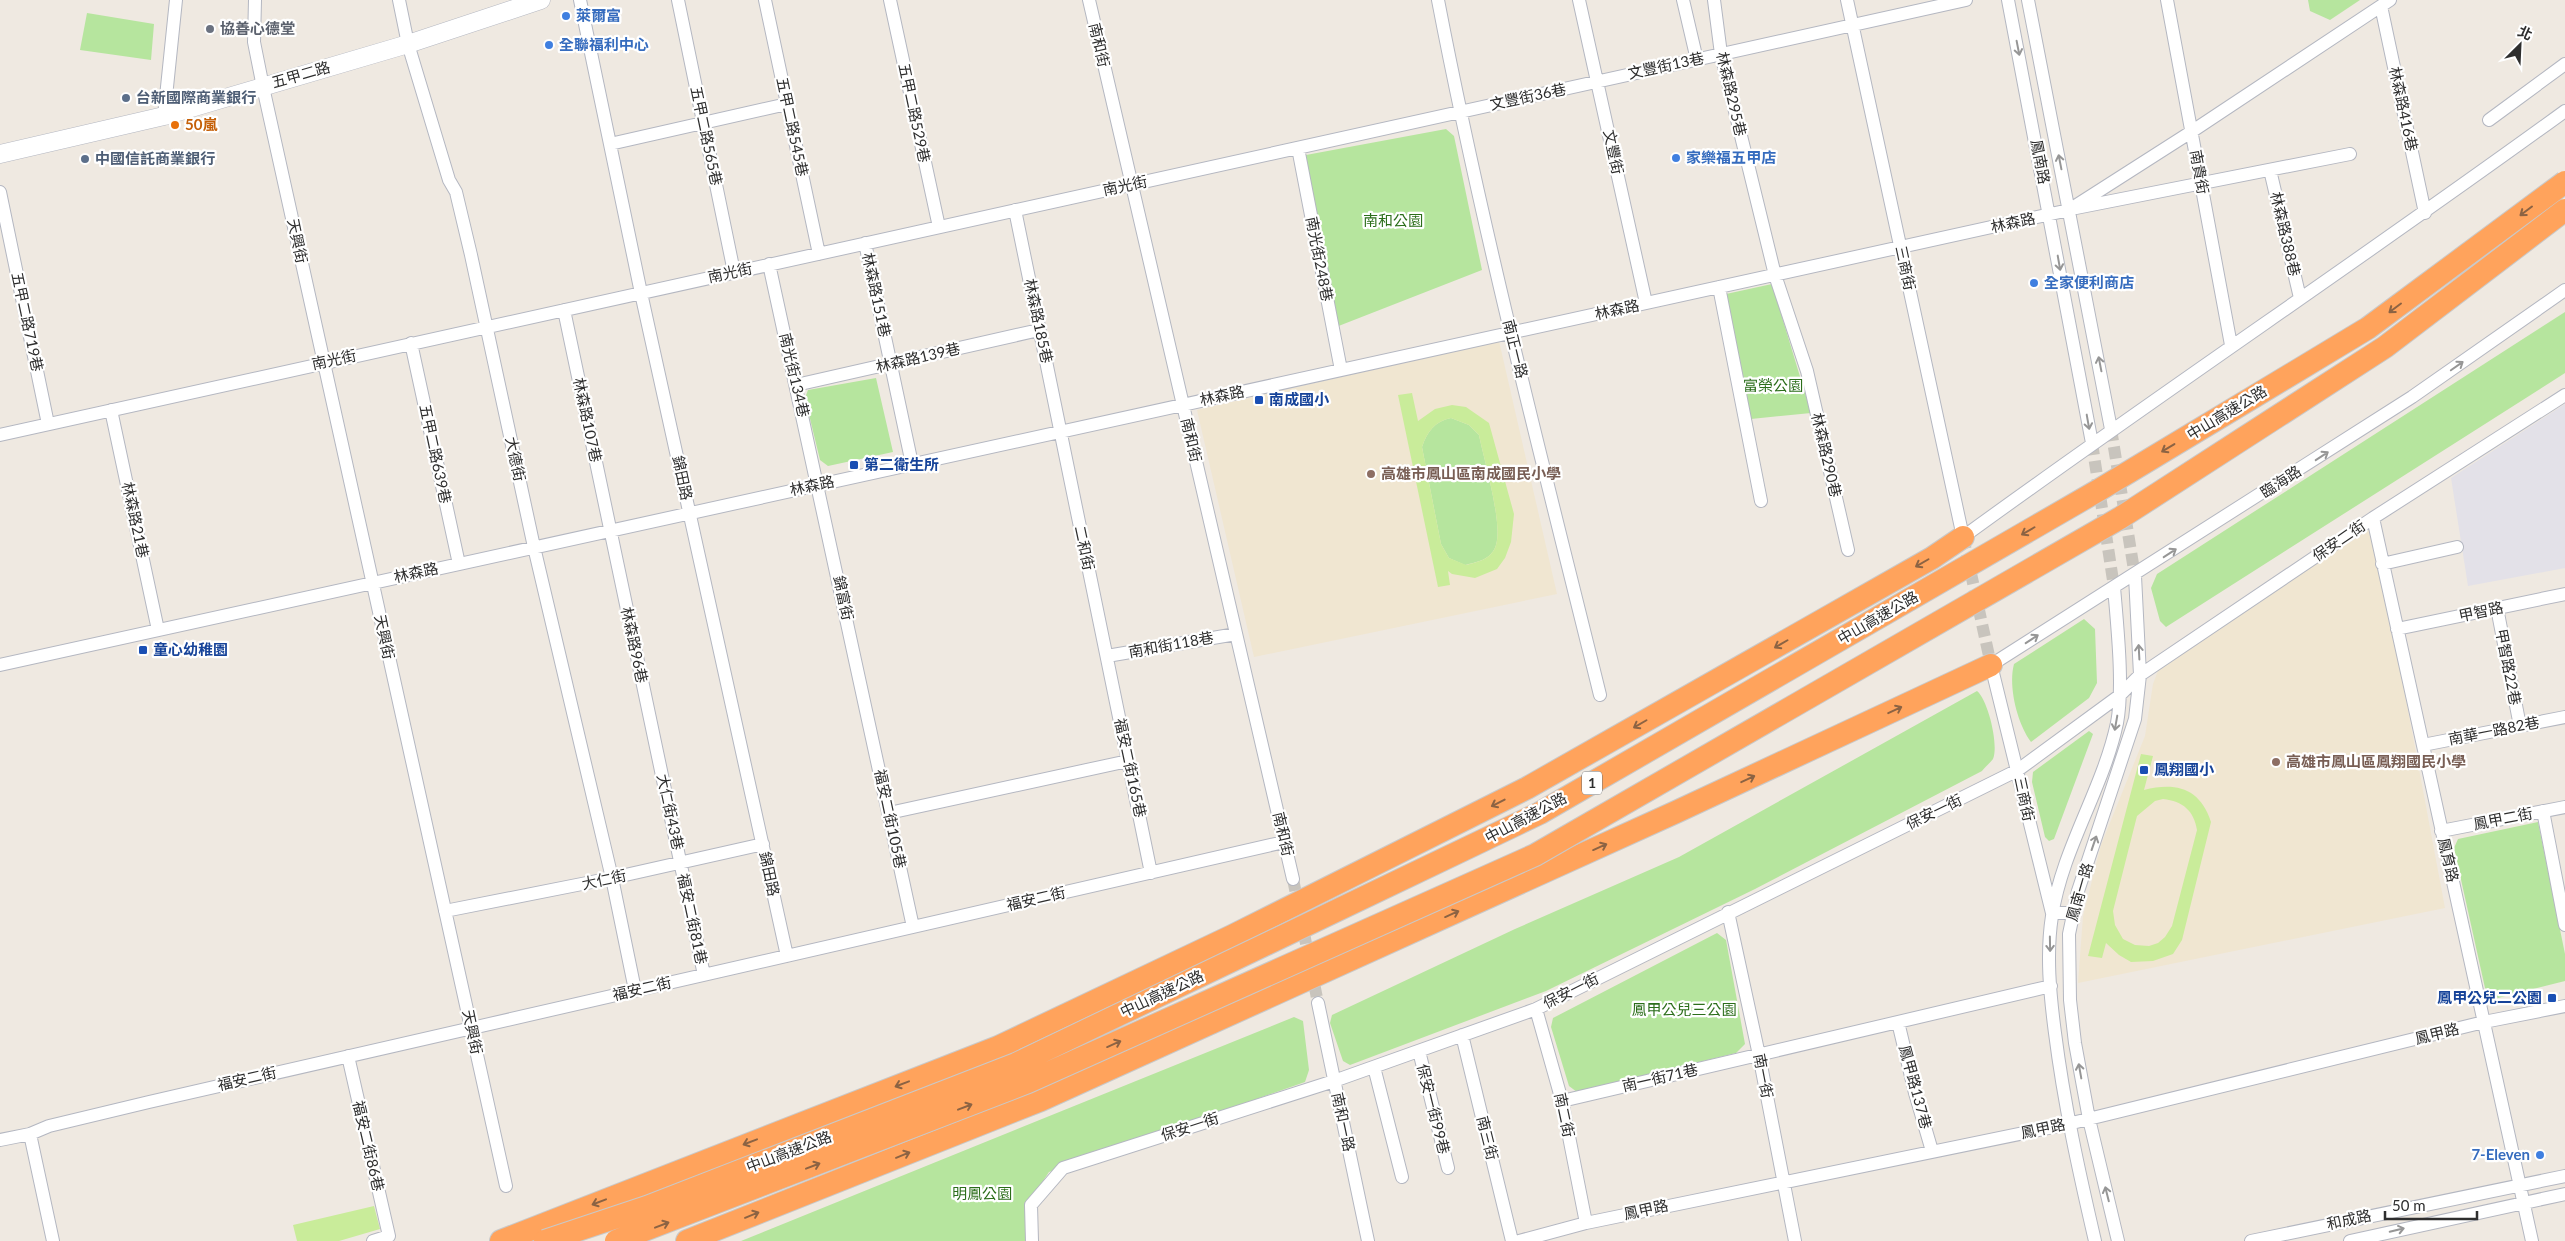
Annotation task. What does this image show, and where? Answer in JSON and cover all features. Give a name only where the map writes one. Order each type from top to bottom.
[{"type":"highway","name":"中山高速公路","points":[[543,1233],[647,1207],[1016,1064],[1540,813],[2082,500],[2368,328],[2565,182]]},
{"type":"highway","name":"中山高速公路","points":[[616,1241],[1028,1082],[1535,855],[2120,518],[2385,347],[2565,210]]},
{"type":"highway","points":[[996,1048],[1240,931],[1527,788],[1932,558],[1963,537]]},
{"type":"highway","points":[[675,1241],[697,1237],[1042,1100],[1667,817],[1992,665]]},
{"type":"highway","points":[[501,1241],[543,1233],[996,1048],[1328,898],[1470,848]]},
{"type":"highway","points":[[1042,1100],[1400,929],[1458,891]]},
{"type":"highway","points":[[484,1241],[543,1233]]},
{"type":"main road","name":"五甲二路","points":[[0,154],[164,116],[408,44],[541,0]]},
{"type":"street","points":[[164,116],[176,0]]},
{"type":"street","name":"天興街","points":[[255,0],[254,42],[263,87],[506,1186]]},
{"type":"street","name":"大德街","points":[[399,0],[408,44],[449,180],[456,192],[487,326],[534,547],[612,878],[635,990]]},
{"type":"street","name":"錦田路","points":[[580,0],[641,293],[787,956]]},
{"type":"street","name":"五甲二路565巷","points":[[678,0],[734,272]]},
{"type":"street","name":"五甲二路545巷","points":[[765,0],[819,254]]},
{"type":"street","name":"五甲二路529巷","points":[[890,0],[939,227]]},
{"type":"street","name":"南和街","points":[[1089,0],[1293,879]]},
{"type":"street","name":"南正一路","points":[[1438,0],[1460,112],[1511,333],[1600,695]]},
{"type":"street","name":"文豐街","points":[[1579,0],[1646,303]]},
{"type":"street","points":[[1682,0],[1697,60]]},
{"type":"street","name":"林森路295巷","points":[[1714,0],[1721,54],[1775,275]]},
{"type":"street","name":"三商街","points":[[1847,0],[1963,537]]},
{"type":"street","name":"文豐街13巷","points":[[1597,82],[1966,0]]},
{"type":"street","name":"鳳南路","points":[[2008,0],[2092,442]]},
{"type":"street","name":"鳳南路","points":[[2028,0],[2111,429]]},
{"type":"street","name":"南貴街","points":[[2167,0],[2230,345]]},
{"type":"street","name":"林森路","points":[[0,665],[2069,210],[2192,132],[2386,3]]},
{"type":"street","name":"林森路416巷","points":[[2386,3],[2424,213]]},
{"type":"street","points":[[2489,120],[2565,64]]},
{"type":"street","name":"文豐街36巷","points":[[1460,112],[1597,82]]},
{"type":"street","points":[[610,144],[787,104]]},
{"type":"street","points":[[1963,537],[2092,442],[2424,213],[2565,111]]},
{"type":"street","name":"南光街","points":[[0,434],[1460,112]]},
{"type":"street","name":"南光街248巷","points":[[1298,148],[1341,370]]},
{"type":"street","points":[[2069,210],[2350,154]]},
{"type":"street","name":"林森路388巷","points":[[2270,170],[2300,298]]},
{"type":"street","name":"五甲二路719巷","points":[[0,192],[48,424]]},
{"type":"street","name":"林森路185巷","points":[[1015,210],[1060,432]]},
{"type":"street","name":"林森路151巷","points":[[865,243],[912,464]]},
{"type":"street","name":"南光街134巷","points":[[769,264],[819,485]]},
{"type":"street","name":"林森路290巷","points":[[1775,275],[1807,371],[1848,550]]},
{"type":"street","points":[[1719,287],[1761,501]]},
{"type":"street","name":"臨海路","points":[[1992,665],[2114,587],[2135,576],[2412,397],[2565,290]]},
{"type":"street","name":"林森路107巷","points":[[564,310],[610,531]]},
{"type":"street","name":"林森路139巷","points":[[796,385],[1039,330]]},
{"type":"street","name":"五甲二路639巷","points":[[411,344],[459,564]]},
{"type":"street","name":"保安二街","points":[[2118,696],[2140,674],[2372,518],[2565,395]]},
{"type":"street","name":"林森路21巷","points":[[111,410],[158,630]]},
{"type":"street","name":"二和街","points":[[1060,432],[1107,660]]},
{"type":"street","name":"錦富街","points":[[819,485],[867,710]]},
{"type":"street","name":"鳳育路","points":[[2372,518],[2532,1241]]},
{"type":"street","name":"林森路96巷","points":[[610,531],[659,760]]},
{"type":"street","points":[[2382,564],[2457,547]]},
{"type":"street","name":"鳳南一路","points":[[2118,1241],[2089,1119],[2070,1000],[2069,934],[2072,913],[2135,719],[2140,674],[2135,576]]},
{"type":"street","name":"鳳南一路","points":[[2095,1241],[2068,1124],[2051,986],[2050,934],[2052,914],[2059,884],[2110,746],[2117,721],[2118,696],[2114,587]]},
{"type":"street","name":"甲智路","points":[[2397,629],[2565,594]]},
{"type":"street","name":"甲智路22巷","points":[[2497,608],[2520,726]]},
{"type":"street","name":"南和街118巷","points":[[1107,660],[1236,634]]},
{"type":"street","name":"福安二街165巷","points":[[1107,660],[1151,872]]},
{"type":"street","name":"三商街","points":[[1992,665],[2052,914]]},
{"type":"street","name":"保安一街","points":[[1032,1241],[1030,1228],[1031,1205],[1063,1168],[1334,1081],[1536,1008],[2018,770],[2118,696]]},
{"type":"street","name":"福安二街105巷","points":[[867,710],[913,927]]},
{"type":"street","name":"南華一路82巷","points":[[2422,745],[2565,717]]},
{"type":"street","name":"大仁街43巷","points":[[659,760],[681,863]]},
{"type":"street","points":[[889,813],[1128,761]]},
{"type":"street","name":"鳳甲二街","points":[[2441,831],[2565,807]]},
{"type":"street","points":[[2543,811],[2565,925]]},
{"type":"street","name":"福安二街","points":[[0,1140],[30,1134],[76,1119],[1284,842]]},
{"type":"street","name":"大仁街","points":[[445,911],[612,878],[763,844]]},
{"type":"street","name":"福安二街81巷","points":[[681,863],[704,975]]},
{"type":"street","name":"南一街","points":[[1728,912],[1759,1056],[1795,1241]]},
{"type":"street","points":[[2052,914],[2072,913]]},
{"type":"street","name":"南一街71巷","points":[[1562,1101],[2051,986]]},
{"type":"street","name":"南和一路","points":[[1318,1003],[1368,1241]]},
{"type":"street","name":"鳳甲路","points":[[1519,1241],[1586,1223],[2068,1124],[2484,1022],[2565,1006]]},
{"type":"street","name":"南二街","points":[[1536,1008],[1562,1101],[1586,1223]]},
{"type":"street","name":"鳳甲路137巷","points":[[1898,1022],[1915,1093],[1932,1151]]},
{"type":"street","name":"南三街","points":[[1462,1035],[1512,1241]]},
{"type":"street","name":"保安一街99巷","points":[[1419,1051],[1448,1168]]},
{"type":"street","name":"福安二街86巷","points":[[348,1056],[389,1236],[373,1241]]},
{"type":"street","points":[[1374,1067],[1402,1177]]},
{"type":"street","points":[[30,1134],[53,1241]]},
{"type":"street","name":"和成路","points":[[2251,1241],[2565,1176]]},
{"type":"street","name":"和成路","points":[[2350,1241],[2565,1194]]},
{"type":"shaded area","name":"高雄市鳳山區南成國民小學","points":[[1499,341],[1557,594],[1254,657],[1197,410]]},
{"type":"shaded area","points":[[2565,404],[2565,568],[2468,586],[2451,478]]},
{"type":"shaded area","name":"高雄市鳳山區鳳翔國民小學","points":[[2373,523],[2445,908],[2078,983],[2083,916],[2101,845],[2145,736],[2153,684],[2162,660]]},
{"type":"green space","points":[[2308,0],[2360,0],[2330,20],[2310,11]]},
{"type":"green space","points":[[87,13],[154,24],[151,60],[80,50]]},
{"type":"green space","name":"南和公園","points":[[1446,129],[1454,136],[1482,270],[1336,327],[1302,161],[1306,155]]},
{"type":"green space","name":"富榮公園","points":[[1772,284],[1811,413],[1751,419],[1726,294]]},
{"type":"green space","points":[[2565,312],[2565,373],[2166,627],[2160,621],[2151,588],[2157,574]]},
{"type":"green space","points":[[876,378],[893,452],[828,466],[820,460],[805,398],[808,390]]},
{"type":"green space","points":[[1412,393],[1418,421],[1435,409],[1452,405],[1466,407],[1489,423],[1514,514],[1511,542],[1505,558],[1497,569],[1475,578],[1452,574],[1448,571],[1450,585],[1438,587],[1398,395]],"holes":[[[1451,418],[1469,425],[1479,435],[1495,507],[1497,535],[1494,550],[1488,557],[1466,565],[1449,558],[1441,544],[1422,447],[1432,428],[1445,419]]]},
{"type":"green space","points":[[1451,418],[1469,425],[1479,435],[1497,522],[1494,550],[1488,557],[1465,565],[1449,558],[1441,544],[1422,447],[1432,428],[1445,419]]},
{"type":"green space","points":[[2084,619],[2095,629],[2097,683],[2089,698],[2031,742],[2022,725],[2015,704],[2012,683],[2014,664]]},
{"type":"green space","points":[[1977,691],[1985,703],[1995,744],[1993,759],[1982,771],[1755,889],[1546,991],[1350,1065],[1343,1061],[1330,1023],[1332,1015],[1515,929],[1679,857]]},
{"type":"green space","points":[[2089,731],[2093,734],[2054,839],[2049,841],[2045,837],[2032,782],[2033,772]]},
{"type":"green space","points":[[2141,754],[2153,756],[2144,790],[2166,787],[2185,790],[2200,802],[2211,822],[2182,940],[2173,954],[2153,961],[2131,962],[2119,955],[2106,943],[2102,958],[2088,956]],"holes":[[[2170,800],[2182,805],[2190,812],[2197,830],[2172,926],[2165,937],[2158,943],[2149,946],[2135,945],[2123,939],[2115,925],[2113,911],[2137,816],[2155,801]]]},
{"type":"green space","points":[[2538,822],[2565,954],[2565,981],[2498,998],[2485,988],[2454,848],[2458,839]]},
{"type":"green space","name":"鳳甲公兒三公園","points":[[1717,933],[1726,940],[1745,1044],[1736,1053],[1577,1092],[1569,1086],[1551,1027],[1553,1018]]},
{"type":"green space","name":"明鳳公園","points":[[1294,1017],[1303,1021],[1309,1070],[1305,1082],[1049,1172],[1027,1205],[1027,1241],[741,1241]]},
{"type":"green space","points":[[374,1206],[380,1229],[339,1241],[297,1241],[293,1225]]},
{"type":"tunnel","points":[[2111,429],[2135,576]]},
{"type":"tunnel","points":[[2092,443],[2114,587]]},
{"type":"tunnel","points":[[1963,537],[1991,665]]},
{"type":"tunnel","points":[[1293,879],[1318,1003]]},
{"type":"place","name":"萊爾富","points":[[566,16]]},
{"type":"place","name":"協善心德堂","points":[[210,29]]},
{"type":"place","name":"全聯福利中心","points":[[549,45]]},
{"type":"place","name":"台新國際商業銀行","points":[[126,98]]},
{"type":"place","name":"50嵐","points":[[175,125]]},
{"type":"place","name":"家樂福五甲店","points":[[1676,158]]},
{"type":"place","name":"中國信託商業銀行","points":[[85,159]]},
{"type":"place","name":"全家便利商店","points":[[2034,283]]},
{"type":"place","name":"南成國小","points":[[1259,400]]},
{"type":"place","name":"第二衛生所","points":[[854,465]]},
{"type":"place","name":"高雄市鳳山區南成國民小學","points":[[1371,474]]},
{"type":"place","name":"童心幼稚園","points":[[143,650]]},
{"type":"place","name":"高雄市鳳山區鳳翔國民小學","points":[[2276,762]]},
{"type":"place","name":"鳳翔國小","points":[[2144,770]]},
{"type":"place","name":"鳳甲公兒二公園","points":[[2552,998]]},
{"type":"place","name":"7-Eleven","points":[[2540,1155]]}]
